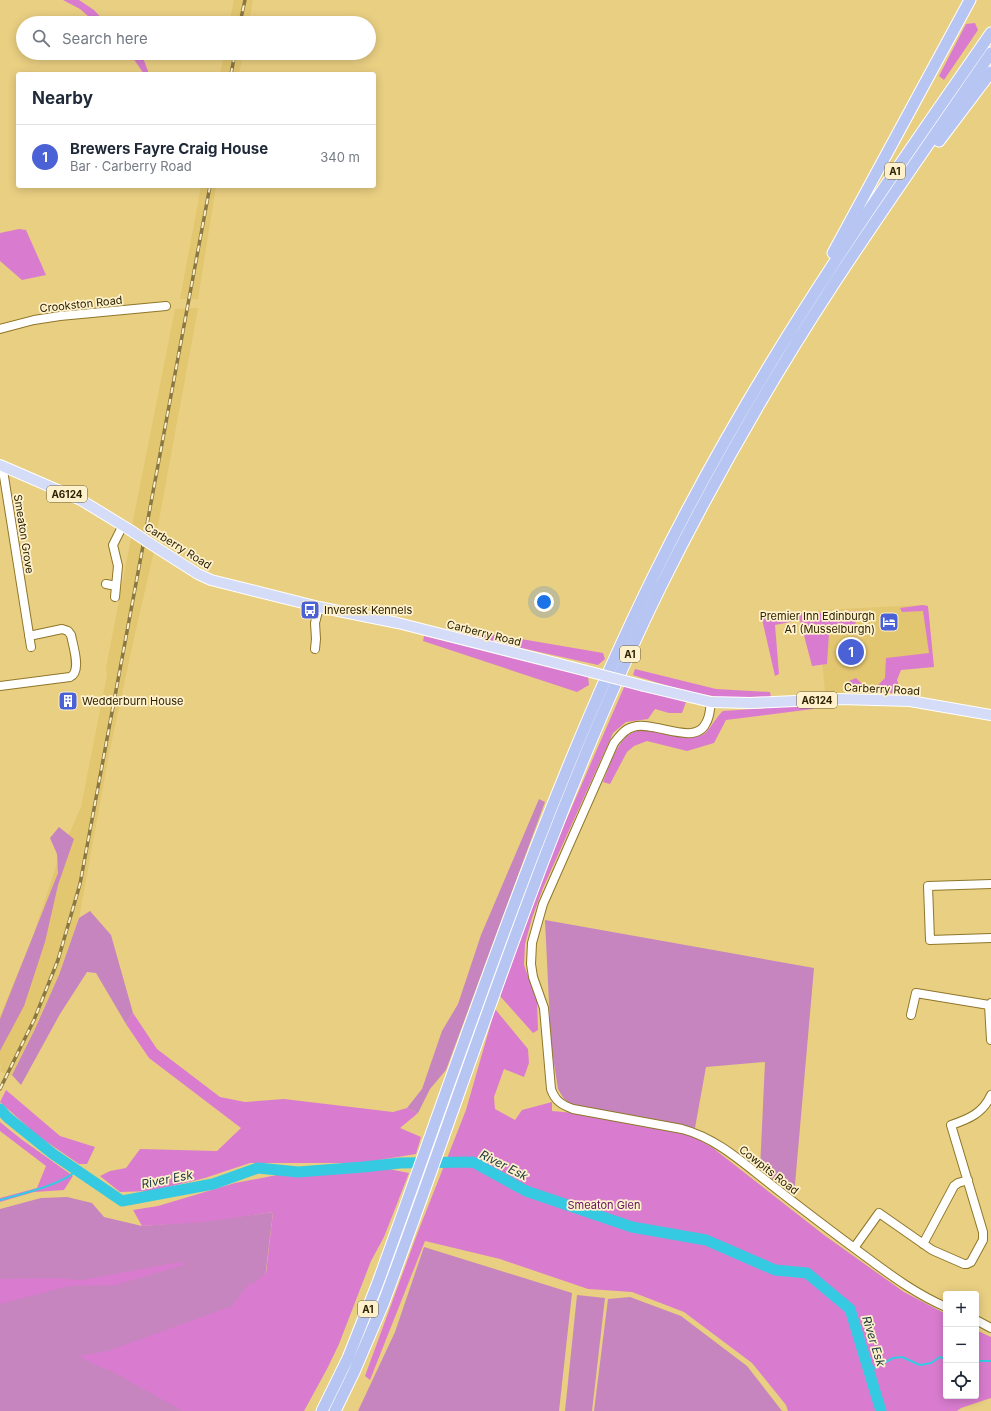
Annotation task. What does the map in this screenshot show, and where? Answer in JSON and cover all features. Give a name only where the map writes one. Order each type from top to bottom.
[{"type":"highway","points":[[802,312],[809,295],[970,0]]},
{"type":"highway","name":"A1","points":[[322,1411],[339,1378],[357,1337],[407,1204],[540,835],[596,700],[653,577],[699,489],[752,395],[802,312],[870,208],[991,33]]},
{"type":"highway","name":"A1","points":[[335,1411],[375,1323],[518,927],[561,814],[608,701],[654,602],[704,504],[756,410],[804,330],[873,224],[991,53]]},
{"type":"highway","points":[[873,224],[888,209],[906,186],[991,72]]},
{"type":"main road","name":"Carberry Road","points":[[2,466],[75,497],[198,574],[211,580],[319,607],[412,627],[711,702],[750,703],[840,699],[910,701],[991,715]]},
{"type":"street","name":"Crookston Road","points":[[0,329],[34,320],[60,316],[166,306]]},
{"type":"street","name":"Smeaton Grove","points":[[2,466],[4,470],[31,647]]},
{"type":"street","points":[[115,597],[118,566],[113,545],[126,528]]},
{"type":"street","points":[[106,584],[116,586]]},
{"type":"street","points":[[315,649],[316,623],[319,607]]},
{"type":"street","points":[[0,686],[70,677],[74,674],[76,667],[68,631],[62,630],[29,636]]},
{"type":"street","name":"Cowpits Road","points":[[711,702],[706,723],[698,732],[691,734],[640,725],[624,731],[614,743],[544,904],[532,943],[531,964],[533,977],[544,1008],[551,1089],[553,1096],[564,1106],[573,1109],[682,1128],[708,1138],[891,1275],[930,1300],[943,1306]]},
{"type":"street","points":[[991,884],[928,886],[930,940],[991,938]]},
{"type":"street","points":[[911,1015],[916,993],[990,1004],[991,1040]]},
{"type":"street","points":[[854,1248],[879,1213],[932,1250],[964,1264],[967,1264],[973,1259],[983,1240],[983,1236],[951,1125],[969,1119],[977,1114],[983,1108],[991,1095]]},
{"type":"street","points":[[923,1244],[954,1186],[968,1180]]},
{"type":"street","points":[[979,1322],[991,1328]]},
{"type":"shaded area","points":[[234,0],[253,0],[250,16],[231,16]]},
{"type":"shaded area","points":[[223,60],[242,60],[239,72],[220,72]]},
{"type":"shaded area","points":[[201,188],[216,188],[198,299],[180,299]]},
{"type":"shaded area","points":[[198,308],[158,526],[153,540],[132,526],[175,309]]},
{"type":"shaded area","points":[[131,538],[154,551],[110,749],[79,918],[59,975],[35,1029],[12,1075],[10,1076],[0,1071],[0,1016],[32,939],[59,857],[81,807],[107,675],[106,668]]},
{"type":"shaded area","points":[[923,605],[929,653],[885,678],[887,695],[825,693],[818,610]]},
{"type":"shaded area","points":[[539,799],[545,802],[446,1070],[430,1089],[418,1113],[407,1108],[422,1089],[442,1031],[458,1004],[481,935]]},
{"type":"shaded area","points":[[59,827],[74,839],[58,885],[45,942],[24,1006],[0,1051],[0,1019],[58,873],[57,854],[50,838]]},
{"type":"shaded area","points":[[90,911],[111,935],[133,1013],[126,1024],[96,973],[87,972],[60,1014],[21,1085],[12,1075],[35,1029],[59,975],[79,918]]},
{"type":"shaded area","points":[[545,920],[814,968],[794,1196],[760,1169],[765,1062],[706,1067],[695,1128],[575,1106],[564,1099],[558,1089],[551,1044]]},
{"type":"shaded area","points":[[67,1197],[92,1203],[104,1217],[142,1226],[205,1221],[273,1212],[249,1411],[0,1411],[0,1209],[41,1198]]},
{"type":"shaded area","points":[[424,1247],[572,1293],[559,1411],[358,1411],[395,1332]]},
{"type":"shaded area","points":[[577,1295],[605,1298],[592,1411],[565,1411]]},
{"type":"shaded area","points":[[630,1297],[681,1316],[747,1366],[782,1411],[594,1411],[608,1299]]},
{"type":"green space","points":[[63,0],[79,0],[94,10],[100,16],[88,16],[80,9]]},
{"type":"green space","points":[[975,23],[978,30],[944,80],[939,76],[966,24]]},
{"type":"green space","points":[[134,60],[144,60],[148,71],[143,72]]},
{"type":"green space","points":[[19,229],[26,230],[46,275],[22,280],[0,261],[0,233]]},
{"type":"green space","points":[[923,605],[928,606],[934,667],[901,670],[897,680],[899,686],[915,693],[914,697],[851,686],[849,681],[856,678],[864,686],[876,687],[885,678],[886,658],[929,653],[923,611],[902,612],[900,608]]},
{"type":"green space","points":[[862,611],[851,631],[829,633],[827,664],[812,666],[800,620],[775,625],[779,674],[775,676],[762,619],[766,615]]},
{"type":"green space","points":[[456,628],[603,653],[605,659],[598,665],[454,633]]},
{"type":"green space","points":[[424,636],[588,676],[589,685],[577,692],[423,641]]},
{"type":"green space","points":[[635,669],[716,689],[770,692],[771,697],[753,699],[718,697],[700,694],[633,675]]},
{"type":"green space","points":[[625,685],[686,702],[682,713],[669,713],[655,709],[648,719],[626,722],[613,733],[543,888],[532,918],[525,944],[524,965],[537,1001],[538,1030],[533,1033],[500,996],[554,848]]},
{"type":"green space","points":[[812,705],[813,709],[726,720],[714,743],[687,751],[647,741],[634,746],[627,752],[610,784],[603,782],[620,744],[631,733],[647,731],[686,737],[696,737],[706,733],[723,711]]},
{"type":"green space","name":"Smeaton Glen","points":[[495,1009],[528,1049],[529,1063],[524,1077],[504,1069],[494,1097],[495,1109],[515,1120],[522,1110],[552,1102],[552,1111],[575,1113],[689,1134],[713,1148],[824,1235],[904,1292],[943,1312],[943,1399],[979,1399],[979,1331],[991,1337],[991,1398],[961,1408],[957,1411],[788,1411],[786,1405],[752,1363],[684,1312],[632,1292],[588,1289],[500,1259],[425,1241],[370,1380],[365,1376],[416,1237],[466,1110]]},
{"type":"green space","points":[[133,1013],[157,1049],[220,1097],[245,1102],[284,1099],[393,1112],[407,1108],[418,1113],[400,1128],[421,1137],[416,1154],[361,1163],[250,1163],[205,1178],[152,1191],[120,1192],[100,1176],[110,1171],[126,1168],[140,1149],[217,1151],[241,1128],[149,1058],[126,1024]]},
{"type":"green space","points":[[6,1090],[60,1136],[95,1147],[87,1164],[79,1164],[38,1136],[0,1102]]},
{"type":"green space","points":[[0,1122],[73,1176],[64,1190],[34,1192],[0,1202],[0,1198],[37,1188],[46,1166],[0,1131]]},
{"type":"green space","points":[[389,1169],[409,1173],[384,1237],[371,1261],[339,1344],[304,1411],[183,1411],[113,1372],[79,1356],[108,1351],[232,1306],[250,1282],[253,1284],[266,1273],[273,1212],[205,1222],[142,1226],[133,1210],[158,1206],[235,1183],[277,1175]]},
{"type":"green space","points":[[180,1262],[184,1265],[115,1285],[69,1286],[0,1304],[0,1279],[55,1278],[82,1280]]},
{"type":"waterway","name":"River Esk","points":[[0,1109],[7,1117],[53,1154],[122,1201],[213,1184],[258,1168],[298,1172],[400,1163],[473,1162],[526,1191],[632,1227],[706,1240],[775,1270],[807,1273],[850,1309],[881,1411]]},
{"type":"waterway","points":[[0,1200],[52,1185],[77,1170]]},
{"type":"waterway","points":[[869,1371],[893,1358],[902,1357],[920,1365],[931,1363],[940,1357],[943,1358]]},
{"type":"waterway","points":[[979,1361],[991,1361]]},
{"type":"railway","points":[[242,16],[245,0]]},
{"type":"railway","points":[[231,72],[234,60]]},
{"type":"railway","points":[[0,1089],[34,1020],[58,960],[80,884],[210,188]]},
{"type":"place","name":"Inveresk Kennels","points":[[310,610]]},
{"type":"place","name":"Premier Inn Edinburgh A1 (Musselburgh)","points":[[889,622]]},
{"type":"place","name":"Brewers Fayre Craig House","points":[[851,652]]},
{"type":"place","name":"Wedderburn House","points":[[68,701]]}]
